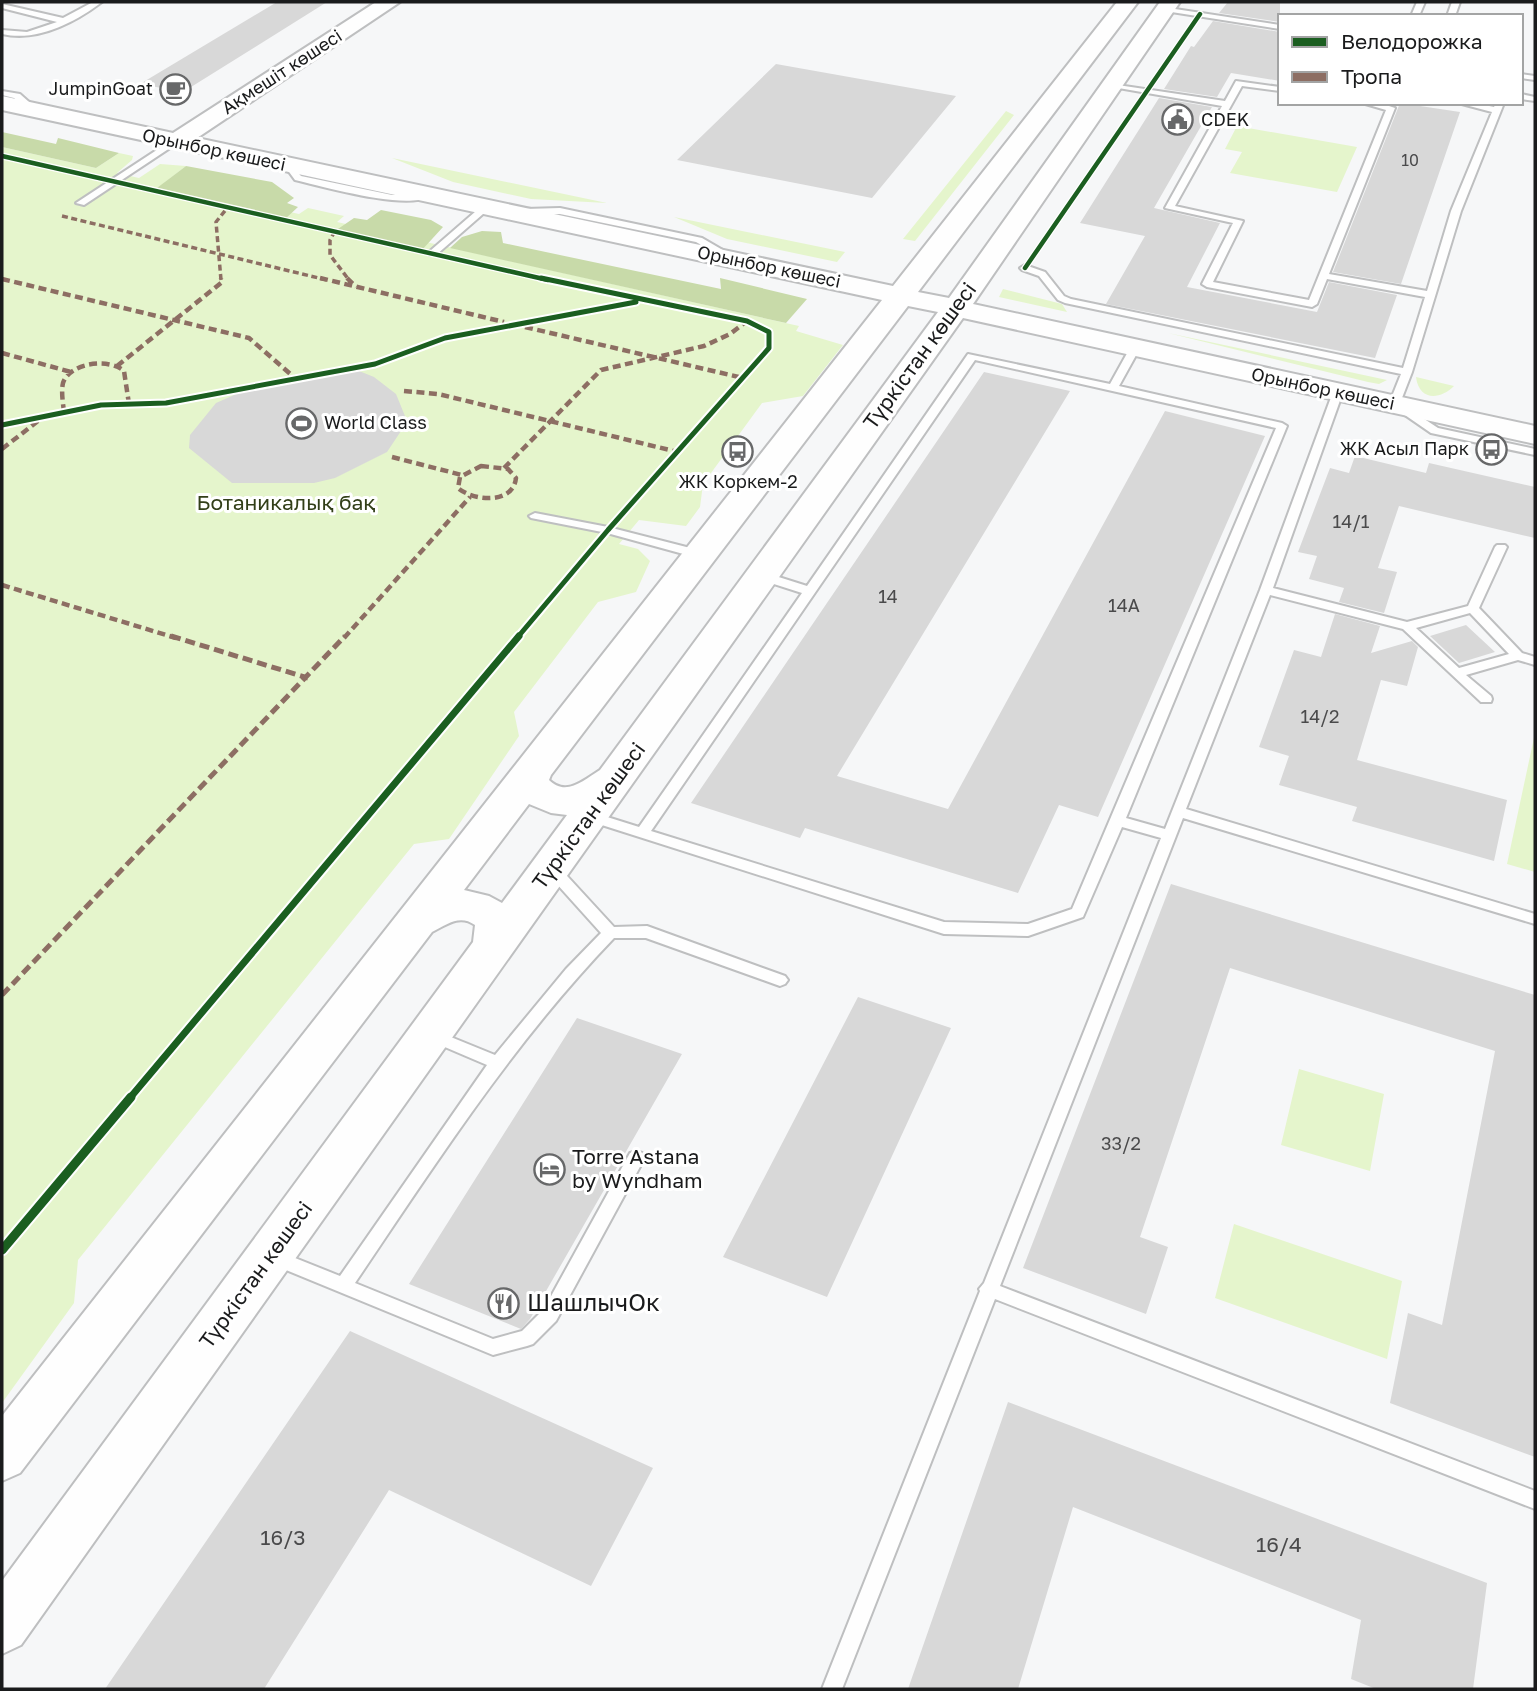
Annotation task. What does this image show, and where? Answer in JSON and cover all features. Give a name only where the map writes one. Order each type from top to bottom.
[{"type":"main road","name":"Ақмешіт көшесі","points":[[175,142],[390,2]]},
{"type":"main road","points":[[2,1457],[698,554],[1128,2]]},
{"type":"main road","name":"Түркістан көшесі","points":[[2,1626],[616,779],[954,309],[1168,5]]},
{"type":"main road","points":[[181,112],[278,74]]},
{"type":"main road","points":[[278,74],[248,125],[342,177]]},
{"type":"main road","name":"Орынбор көшесі","points":[[2,103],[1535,435]]},
{"type":"main road","points":[[73,118],[155,114]]},
{"type":"main road","points":[[536,765],[530,783],[542,799],[558,803],[583,798],[616,779]]},
{"type":"main road","points":[[413,924],[459,903],[481,907],[495,919],[493,948]]},
{"type":"lane","points":[[2,32],[32,36],[98,2]]},
{"type":"lane","points":[[1168,5],[1278,27]]},
{"type":"lane","points":[[2,6],[64,21]]},
{"type":"lane","points":[[1278,89],[1239,83],[1170,208],[1238,221],[1207,284],[1312,304],[1391,107],[1378,105]]},
{"type":"lane","points":[[1111,86],[1227,104]]},
{"type":"lane","points":[[2,93],[17,96],[34,110]]},
{"type":"lane","points":[[1498,106],[1456,211],[1407,372],[1394,404],[1436,431],[1535,452]]},
{"type":"lane","points":[[81,203],[175,142]]},
{"type":"lane","points":[[288,166],[298,178],[392,198],[433,196]]},
{"type":"lane","points":[[433,253],[498,210]]},
{"type":"lane","points":[[1025,268],[1041,274],[1061,298],[1068,301],[1407,372]]},
{"type":"lane","points":[[1324,276],[1431,295]]},
{"type":"lane","points":[[1113,388],[1135,348]]},
{"type":"lane","points":[[589,816],[642,833],[944,928],[1028,930],[1078,913],[1282,426],[972,356],[642,833]]},
{"type":"lane","points":[[832,1689],[1266,590],[1338,392]]},
{"type":"lane","points":[[536,516],[608,530],[698,554]]},
{"type":"lane","points":[[1473,609],[1501,547]]},
{"type":"lane","points":[[762,576],[809,591]]},
{"type":"lane","points":[[1266,590],[1407,626],[1473,609]]},
{"type":"lane","points":[[1473,609],[1518,656],[1535,661]]},
{"type":"lane","points":[[1407,626],[1486,699]]},
{"type":"lane","points":[[1457,673],[1518,656]]},
{"type":"lane","points":[[1179,812],[1535,919]]},
{"type":"lane","points":[[1118,821],[1170,835]]},
{"type":"lane","points":[[551,868],[610,933]]},
{"type":"lane","points":[[343,1286],[498,1063],[578,964],[610,933],[647,932],[780,980]]},
{"type":"lane","points":[[430,1035],[498,1063]]},
{"type":"lane","points":[[270,1256],[494,1347],[527,1338],[550,1315],[636,1158]]},
{"type":"lane","points":[[988,1289],[1535,1500]]},
{"type":"green space","points":[[1006,111],[1014,115],[915,241],[903,239]]},
{"type":"green space","points":[[1237,126],[1357,147],[1337,192],[1230,173],[1242,152],[1225,149]]},
{"type":"green space","points":[[2,132],[56,144],[58,138],[119,153],[96,168],[2,147]]},
{"type":"green space","name":"Ботаникалық бақ","points":[[2,147],[96,168],[119,153],[133,156],[117,173],[139,178],[160,164],[186,166],[164,183],[299,214],[308,208],[344,216],[337,222],[799,326],[796,331],[843,345],[803,396],[762,403],[703,484],[700,507],[686,526],[639,520],[619,544],[638,549],[650,561],[636,592],[598,602],[514,712],[519,736],[449,839],[414,844],[78,1260],[74,1303],[2,1403]]},
{"type":"green space","points":[[392,158],[607,203],[531,199],[453,182]]},
{"type":"green space","points":[[186,166],[272,182],[294,198],[287,203],[298,207],[284,220],[153,191]]},
{"type":"green space","points":[[381,210],[431,220],[443,227],[422,250],[335,231],[354,218],[367,220]]},
{"type":"green space","points":[[674,217],[845,252],[837,262],[727,239]]},
{"type":"green space","points":[[482,231],[501,232],[503,243],[721,289],[720,278],[807,299],[786,323],[450,248],[462,237]]},
{"type":"green space","points":[[1003,289],[1062,304],[1067,312],[999,297]]},
{"type":"green space","points":[[1168,333],[1387,380],[1379,384],[1368,382]]},
{"type":"green space","points":[[1416,377],[1454,386],[1443,394],[1431,396],[1421,391]]},
{"type":"green space","points":[[1535,733],[1535,872],[1507,864]]},
{"type":"green space","points":[[1299,1069],[1384,1094],[1370,1171],[1281,1145]]},
{"type":"green space","points":[[1234,1224],[1402,1281],[1387,1359],[1215,1298]]},
{"type":"building","points":[[277,2],[327,2],[183,92],[140,84]]},
{"type":"building","points":[[1228,2],[1280,2],[1278,22],[1219,13]]},
{"type":"building","points":[[1213,21],[1278,32],[1278,81],[1231,73],[1217,97],[1164,89],[1191,46],[1194,47]]},
{"type":"building","points":[[776,64],[956,96],[872,198],[677,160]]},
{"type":"building","points":[[1159,98],[1212,107],[1154,208],[1220,223],[1187,287],[1317,312],[1329,282],[1397,295],[1375,358],[1106,304],[1145,236],[1080,223]]},
{"type":"building","points":[[1399,105],[1460,112],[1401,284],[1333,272]]},
{"type":"building","name":"World Class","points":[[359,371],[374,377],[396,394],[405,416],[403,428],[387,452],[335,478],[314,483],[232,483],[189,448],[190,435],[216,403],[241,392]]},
{"type":"building","points":[[984,372],[1070,391],[837,776],[948,809],[1165,411],[1265,436],[1098,817],[1059,805],[1018,893],[805,828],[800,838],[691,803]]},
{"type":"building","points":[[1355,456],[1426,473],[1429,463],[1535,487],[1535,538],[1399,506],[1378,568],[1397,572],[1384,613],[1339,602],[1344,588],[1309,579],[1317,556],[1298,552],[1330,468],[1349,473]]},
{"type":"building","points":[[1335,614],[1380,626],[1371,653],[1412,641],[1418,647],[1407,686],[1381,680],[1357,760],[1507,800],[1494,861],[1352,821],[1357,807],[1279,785],[1289,756],[1259,747],[1294,650],[1321,657]]},
{"type":"building","points":[[1466,625],[1495,652],[1459,663],[1430,636]]},
{"type":"building","points":[[1171,884],[1535,995],[1535,1457],[1390,1403],[1408,1313],[1442,1325],[1495,1051],[1230,968],[1140,1237],[1168,1247],[1146,1314],[1023,1268]]},
{"type":"building","points":[[858,997],[951,1028],[827,1297],[723,1257]]},
{"type":"building","name":"Torre Astana by Wyndham","points":[[577,1018],[682,1054],[530,1319],[521,1329],[409,1284]]},
{"type":"building","points":[[350,1331],[653,1468],[591,1586],[389,1490],[264,1689],[105,1689]]},
{"type":"building","points":[[1008,1402],[1487,1583],[1473,1689],[1376,1689],[1351,1679],[1361,1620],[1073,1507],[1018,1689],[908,1689]]},
{"type":"marked path","points":[[117,366],[221,283],[216,222],[228,207]]},
{"type":"marked path","points":[[62,216],[504,322]]},
{"type":"marked path","points":[[335,231],[330,240],[330,255],[337,268],[356,287]]},
{"type":"marked path","points":[[2,279],[249,338],[295,378]]},
{"type":"marked path","points":[[504,468],[601,370],[704,346],[730,334],[747,321]]},
{"type":"marked path","points":[[525,327],[743,378]]},
{"type":"marked path","points":[[2,353],[71,372]]},
{"type":"marked path","points":[[64,412],[62,391],[65,379],[76,370],[94,364],[112,364],[124,371],[128,383],[129,404]]},
{"type":"marked path","points":[[404,391],[438,394],[678,452]]},
{"type":"marked path","points":[[2,449],[38,421]]},
{"type":"marked path","points":[[392,457],[462,475]]},
{"type":"marked path","points":[[481,466],[508,469],[516,478],[516,483],[504,494],[488,499],[464,493],[458,488],[460,477],[481,466]]},
{"type":"marked path","points":[[2,995],[308,678],[470,497]]},
{"type":"marked path","points":[[2,585],[308,678]]},
{"type":"cycle path","points":[[1025,268],[1200,14]]},
{"type":"cycle path","points":[[2,156],[643,301],[747,321],[769,332],[769,348],[608,530],[2,1250]]},
{"type":"cycle path","points":[[2,425],[101,405],[166,403],[375,364],[445,338],[636,302]]},
{"type":"place","name":"JumpinGoat","points":[[176,89]]},
{"type":"place","name":"CDEK","points":[[1178,120]]},
{"type":"place","name":"World Class","points":[[301,423]]},
{"type":"place","name":"ЖК Асыл Парк","points":[[1492,449]]},
{"type":"place","name":"ЖК Коркем-2","points":[[738,451]]},
{"type":"place","name":"Torre Astana by Wyndham","points":[[549,1169]]},
{"type":"place","name":"ШашлычОк","points":[[504,1303]]}]
